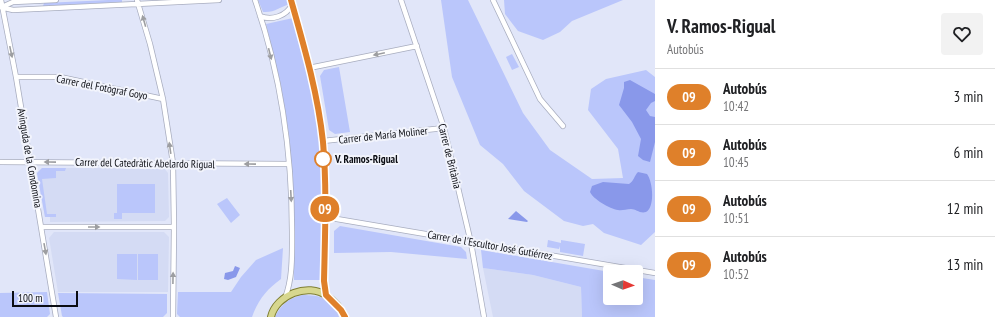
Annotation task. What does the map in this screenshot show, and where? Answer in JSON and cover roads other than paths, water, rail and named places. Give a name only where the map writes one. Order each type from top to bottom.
[{"type":"main road","points":[[271,316],[277,305],[285,298],[294,293],[305,290],[326,295],[341,310],[345,317]]},
{"type":"street","name":"Avinguda de la Condomina","points":[[1,0],[1,7],[16,77],[56,317]]},
{"type":"street","points":[[1,7],[13,2],[56,0]]},
{"type":"street","points":[[1,7],[13,10],[138,2],[219,0]]},
{"type":"street","points":[[255,0],[279,88],[290,164],[292,246],[289,289],[285,298]]},
{"type":"street","name":"Carrer de Britània","points":[[401,0],[444,128],[472,243],[484,317]]},
{"type":"street","points":[[493,0],[540,99],[563,126]]},
{"type":"street","points":[[138,2],[163,99],[173,163],[173,317]]},
{"type":"street","points":[[260,16],[268,19],[280,16],[289,11],[291,3]]},
{"type":"street","points":[[291,3],[309,68],[323,141],[325,217],[324,281],[326,295]]},
{"type":"street","points":[[309,68],[417,46]]},
{"type":"street","name":"Carrer del Fotògraf Goyo","points":[[16,77],[60,77],[163,99]]},
{"type":"street","name":"Carrer de María Moliner","points":[[323,141],[444,128]]},
{"type":"street","name":"Carrer del Catedràtic Abelardo Rigual","points":[[0,162],[290,164]]},
{"type":"street","name":"Carrer de l'Escultor José Gutiérrez","points":[[325,217],[655,273]]},
{"type":"street","points":[[41,227],[174,227]]},
{"type":"place","name":"V. Ramos-Rigual","points":[[323,159]]}]
